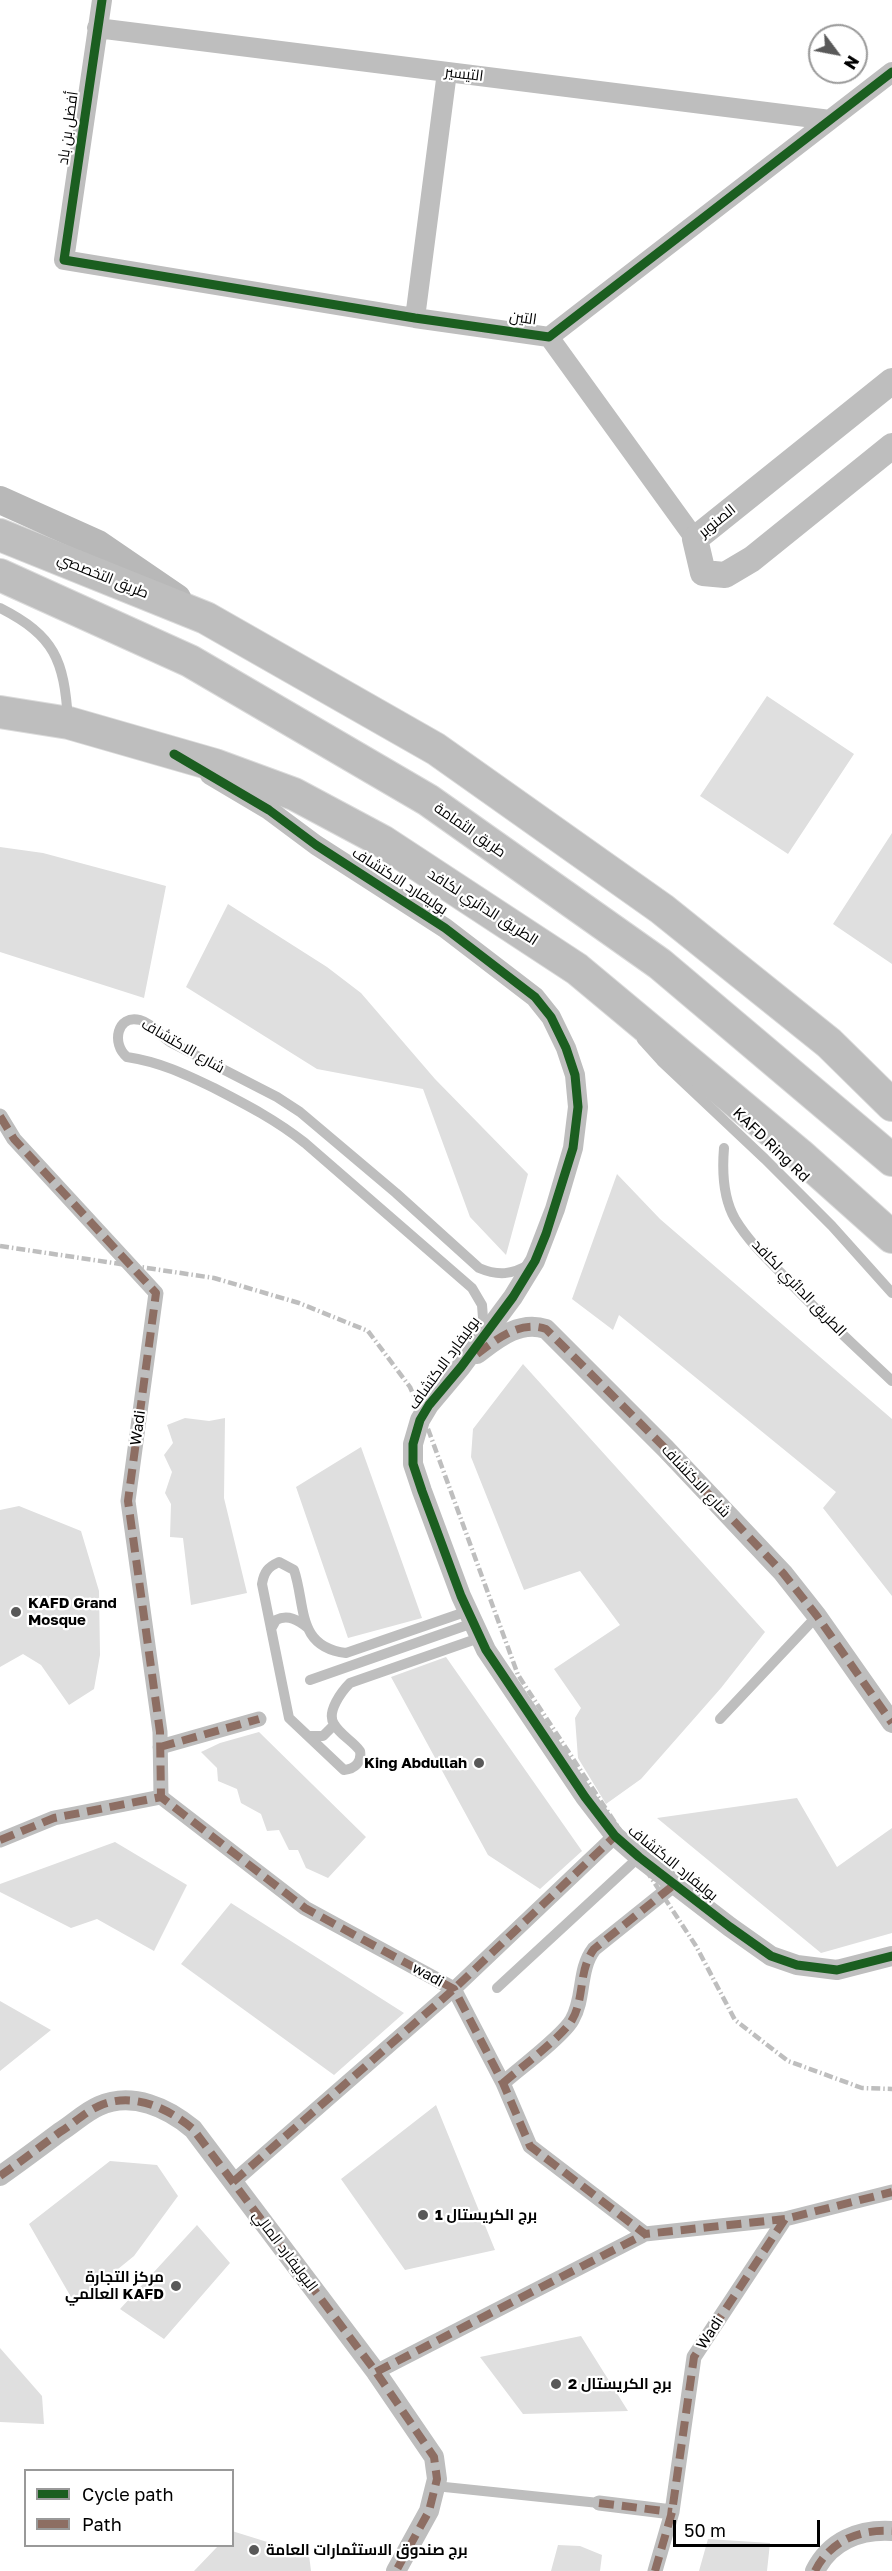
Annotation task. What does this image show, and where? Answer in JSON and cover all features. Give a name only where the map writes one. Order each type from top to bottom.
[{"type":"main road","points":[[0,500],[98,544],[206,618],[436,749],[662,909],[829,1044],[892,1091]]},
{"type":"main road","name":"طريق التخصصي","points":[[0,535],[206,618]]},
{"type":"main road","name":"طريق الثمامة","points":[[0,575],[190,661],[428,801],[660,964],[892,1160]]},
{"type":"main road","name":"الطريق الدائري لكافد","points":[[0,712],[69,723],[214,765],[294,794],[382,841],[577,969],[799,1154],[892,1237]]},
{"type":"main road","points":[[829,1044],[892,1105]]},
{"type":"street","name":"أفضل بن باد","points":[[64,260],[102,0]]},
{"type":"street","name":"التيسير","points":[[97,28],[830,120]]},
{"type":"street","points":[[415,318],[447,72]]},
{"type":"street","name":"التين","points":[[64,260],[415,318],[549,337],[892,72]]},
{"type":"street","points":[[549,337],[695,539]]},
{"type":"street","name":"الصنوبر","points":[[892,381],[695,539],[702,573],[725,574],[752,559],[892,446]]},
{"type":"street","name":"بوليفارد الاكتشاف","points":[[174,754],[269,810],[316,845],[446,928],[535,997],[551,1017],[566,1048],[575,1075],[578,1107],[573,1148],[564,1183],[535,1261],[513,1297],[429,1405],[420,1420],[413,1444],[413,1464],[473,1624],[504,1680],[585,1797],[615,1836],[639,1857],[771,1956],[797,1965],[837,1970],[892,1956]]},
{"type":"street","name":"Wadi","points":[[0,1116],[14,1139],[156,1293],[128,1501],[160,1747],[161,1797]]},
{"type":"street","name":"شارع الاكتشاف","points":[[461,1366],[494,1341],[516,1329],[531,1326],[546,1329],[666,1449],[783,1573],[817,1616],[892,1723]]},
{"type":"street","points":[[160,1747],[259,1719]]},
{"type":"street","points":[[0,1840],[54,1818],[161,1797]]},
{"type":"street","name":"wadi","points":[[161,1797],[305,1908],[454,1989],[503,2083],[530,2146],[645,2234]]},
{"type":"street","points":[[233,2182],[454,1989],[615,1836]]},
{"type":"street","points":[[503,2083],[573,2019],[583,1971],[587,1958],[594,1949],[675,1884]]},
{"type":"street","name":"البوليفارد المالي","points":[[0,2176],[92,2109],[112,2101],[125,2100],[151,2104],[176,2115],[193,2129],[376,2372],[428,2446],[436,2468],[435,2486],[429,2511],[396,2571]]},
{"type":"street","points":[[376,2372],[645,2234],[785,2219],[892,2192]]},
{"type":"street","name":"Wadi","points":[[655,2571],[672,2512],[694,2357],[785,2219]]},
{"type":"street","points":[[599,2503],[672,2512]]},
{"type":"street","points":[[815,2571],[831,2548],[847,2538],[861,2533],[892,2531]]},
{"type":"lane","points":[[0,608],[26,621],[46,642],[59,661],[66,684],[69,723]]},
{"type":"lane","name":"KAFD Ring Rd","points":[[635,1018],[638,1032],[646,1047],[782,1176],[832,1226],[892,1293]]},
{"type":"lane","name":"شارع الاكتشاف","points":[[483,1335],[482,1305],[472,1288],[365,1195],[280,1123],[252,1106],[184,1073],[151,1061],[127,1057],[117,1044],[117,1035],[123,1025],[130,1019],[140,1019],[150,1024],[160,1036],[170,1042],[277,1096],[300,1112],[396,1193],[479,1268],[492,1274],[508,1274],[535,1261]]},
{"type":"lane","name":"الطريق الدائري لكافد","points":[[724,1148],[723,1166],[728,1202],[744,1232],[796,1289],[892,1381]]},
{"type":"lane","points":[[308,1628],[301,1612],[294,1570],[279,1562],[270,1566],[263,1574],[262,1584],[289,1718],[344,1770],[356,1766],[361,1760],[360,1751],[334,1725],[331,1716],[342,1690],[350,1683],[473,1624]]},
{"type":"lane","points":[[720,1719],[817,1616]]},
{"type":"lane","points":[[271,1629],[276,1620],[283,1617],[301,1622],[322,1645],[332,1651],[346,1653],[473,1624]]},
{"type":"lane","points":[[309,1680],[473,1624]]},
{"type":"lane","points":[[309,1736],[323,1736],[334,1725]]},
{"type":"lane","points":[[497,1988],[639,1857]]},
{"type":"lane","points":[[435,2486],[599,2503]]},
{"type":"building","points":[[767,696],[854,754],[788,854],[700,796]]},
{"type":"building","points":[[892,833],[892,964],[833,924]]},
{"type":"building","points":[[0,847],[43,853],[166,886],[144,998],[0,952]]},
{"type":"building","points":[[228,904],[327,967],[361,993],[435,1079],[528,1174],[506,1255],[470,1217],[423,1089],[317,1069],[186,987]]},
{"type":"building","points":[[617,1174],[660,1219],[892,1419],[892,1596],[823,1508],[836,1492],[619,1315],[613,1330],[572,1299]]},
{"type":"building","points":[[523,1364],[765,1632],[721,1688],[641,1779],[606,1804],[578,1758],[575,1718],[581,1708],[554,1669],[620,1625],[580,1571],[524,1590],[471,1457],[473,1429]]},
{"type":"building","points":[[185,1418],[209,1421],[225,1418],[224,1498],[247,1593],[191,1605],[183,1538],[170,1537],[171,1504],[165,1493],[172,1472],[164,1455],[173,1443],[167,1425]]},
{"type":"building","points":[[361,1447],[422,1618],[348,1638],[296,1487]]},
{"type":"building","points":[[19,1506],[81,1531],[99,1591],[100,1655],[94,1689],[69,1705],[41,1665],[23,1654],[0,1667],[0,1510]]},
{"type":"building","name":"King Abdullah","points":[[446,1657],[582,1851],[540,1889],[488,1855],[391,1677]]},
{"type":"building","points":[[259,1732],[366,1837],[328,1878],[306,1868],[298,1850],[289,1850],[279,1830],[267,1831],[261,1814],[241,1803],[237,1789],[218,1781],[217,1768],[201,1752],[220,1743]]},
{"type":"building","points":[[797,1798],[837,1867],[892,1828],[892,1933],[821,1953],[657,1818]]},
{"type":"building","points":[[115,1842],[187,1885],[154,1951],[97,1919],[71,1928],[0,1892],[0,1884]]},
{"type":"building","points":[[231,1903],[404,2013],[334,2075],[181,1964]]},
{"type":"building","points":[[0,2001],[51,2030],[0,2071]]},
{"type":"building","name":"برج الكريستال 1","points":[[436,2105],[495,2250],[405,2270],[341,2179]]},
{"type":"building","points":[[110,2161],[157,2165],[178,2196],[134,2256],[75,2304],[29,2224]]},
{"type":"building","name":"مركز التجارة العالمي KAFD","points":[[197,2225],[230,2263],[164,2339],[120,2309]]},
{"type":"building","name":"برج الكريستال 2","points":[[581,2336],[628,2411],[523,2414],[480,2357]]},
{"type":"building","points":[[0,2348],[42,2396],[44,2424],[0,2422]]},
{"type":"building","name":"برج صندوق الاستثمارات العامة","points":[[234,2532],[309,2555],[311,2571],[194,2571],[217,2547],[234,2547]]},
{"type":"building","points":[[708,2539],[770,2543],[767,2571],[699,2571]]},
{"type":"building","points":[[558,2545],[580,2546],[602,2555],[600,2571],[551,2571]]},
{"type":"railway","points":[[0,1246],[214,1278],[299,1303],[368,1331],[410,1387],[428,1429],[518,1675],[696,1946],[735,2020],[788,2061],[862,2088],[892,2089]]},
{"type":"marked path","points":[[0,1116],[14,1139],[156,1293],[128,1501],[160,1732],[161,1797]]},
{"type":"marked path","points":[[477,1354],[509,1332],[527,1327],[546,1329],[666,1449],[783,1573],[817,1616],[892,1723]]},
{"type":"marked path","points":[[160,1747],[259,1719]]},
{"type":"marked path","points":[[0,1840],[54,1818],[161,1797],[305,1908],[454,1989],[503,2083],[530,2146],[645,2234],[785,2219]]},
{"type":"marked path","points":[[233,2182],[454,1989],[615,1836]]},
{"type":"marked path","points":[[503,2083],[550,2043],[572,2020],[579,2003],[583,1975],[594,1949],[675,1884]]},
{"type":"marked path","points":[[0,2176],[89,2111],[111,2102],[124,2100],[149,2104],[172,2114],[193,2129],[376,2372],[434,2457],[437,2479],[429,2511],[396,2571]]},
{"type":"marked path","points":[[655,2571],[672,2512],[694,2357],[785,2219],[892,2192]]},
{"type":"marked path","points":[[376,2372],[645,2234]]},
{"type":"marked path","points":[[599,2503],[672,2512]]},
{"type":"marked path","points":[[815,2571],[829,2552],[847,2539],[868,2532],[892,2531]]},
{"type":"cycle path","points":[[102,0],[64,260],[415,318],[549,337],[892,72]]},
{"type":"cycle path","points":[[174,754],[269,810],[316,845],[445,928],[535,997],[551,1017],[566,1048],[575,1075],[578,1107],[573,1148],[546,1234],[535,1261],[513,1297],[461,1367],[429,1405],[420,1420],[413,1444],[413,1464],[422,1491],[461,1596],[486,1650],[585,1797],[615,1836],[730,1927],[771,1956],[797,1965],[837,1970],[892,1956]]},
{"type":"place","name":"KAFD Grand Mosque","points":[[16,1612]]},
{"type":"place","name":"King Abdullah","points":[[479,1763]]},
{"type":"place","name":"برج الكريستال 1","points":[[423,2215]]},
{"type":"place","name":"مركز التجارة العالمي KAFD","points":[[176,2286]]},
{"type":"place","name":"برج الكريستال 2","points":[[556,2384]]},
{"type":"place","name":"برج صندوق الاستثمارات العامة","points":[[254,2550]]}]
